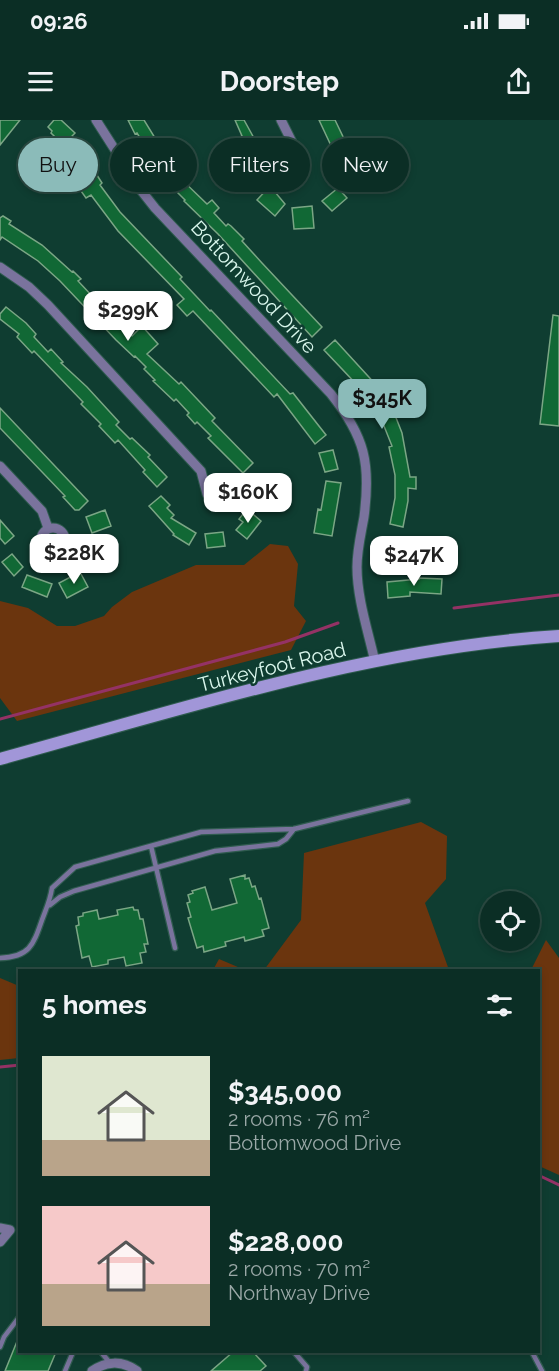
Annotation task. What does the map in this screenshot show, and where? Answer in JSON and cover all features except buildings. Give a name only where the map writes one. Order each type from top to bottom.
[{"type":"main road","name":"Turkeyfoot Road","points":[[0,759],[298,678],[482,644],[559,636]]},
{"type":"street","name":"Bottomwood Drive","points":[[96,120],[140,189],[155,208],[331,394],[349,417],[358,436],[366,463],[368,482],[357,568],[358,585],[375,662]]},
{"type":"street","points":[[281,120],[290,138]]},
{"type":"street","points":[[0,267],[29,286],[48,305],[201,471],[207,494]]},
{"type":"street","points":[[0,466],[42,511],[48,528]]},
{"type":"street","points":[[0,1228],[9,1230],[0,1242]]},
{"type":"street","points":[[92,1371],[110,1363],[121,1363],[137,1371]]},
{"type":"lane","points":[[0,958],[17,957],[27,950],[36,939],[43,917],[50,905],[52,888],[75,867],[201,832],[294,829],[408,801]]},
{"type":"lane","points":[[50,905],[74,891],[215,851],[278,844],[286,839],[294,829]]},
{"type":"lane","points":[[151,846],[175,948]]},
{"type":"lane","points":[[0,1347],[4,1337],[18,1319]]},
{"type":"lane","points":[[65,1371],[73,1353]]},
{"type":"lane","points":[[101,1353],[110,1363]]},
{"type":"lane","points":[[295,1353],[307,1367],[306,1371]]},
{"type":"lane","points":[[533,1353],[542,1371]]},
{"type":"shaded area","points":[[270,544],[288,546],[298,564],[294,606],[306,621],[291,650],[17,721],[0,698],[0,601],[28,608],[57,626],[75,626],[104,616],[132,592],[196,565],[244,565]]},
{"type":"shaded area","points":[[421,822],[447,836],[446,879],[425,903],[449,969],[265,969],[301,920],[304,853]]},
{"type":"shaded area","points":[[546,940],[559,958],[559,1175],[540,1166],[540,969],[532,969]]},
{"type":"shaded area","points":[[219,959],[243,969],[214,969]]},
{"type":"shaded area","points":[[0,978],[18,986],[18,1058],[0,1060]]},
{"type":"waterway","points":[[454,608],[559,595]]},
{"type":"waterway","points":[[0,719],[285,642],[338,623]]},
{"type":"waterway","points":[[0,1067],[18,1065]]},
{"type":"waterway","points":[[540,1176],[559,1185]]}]
